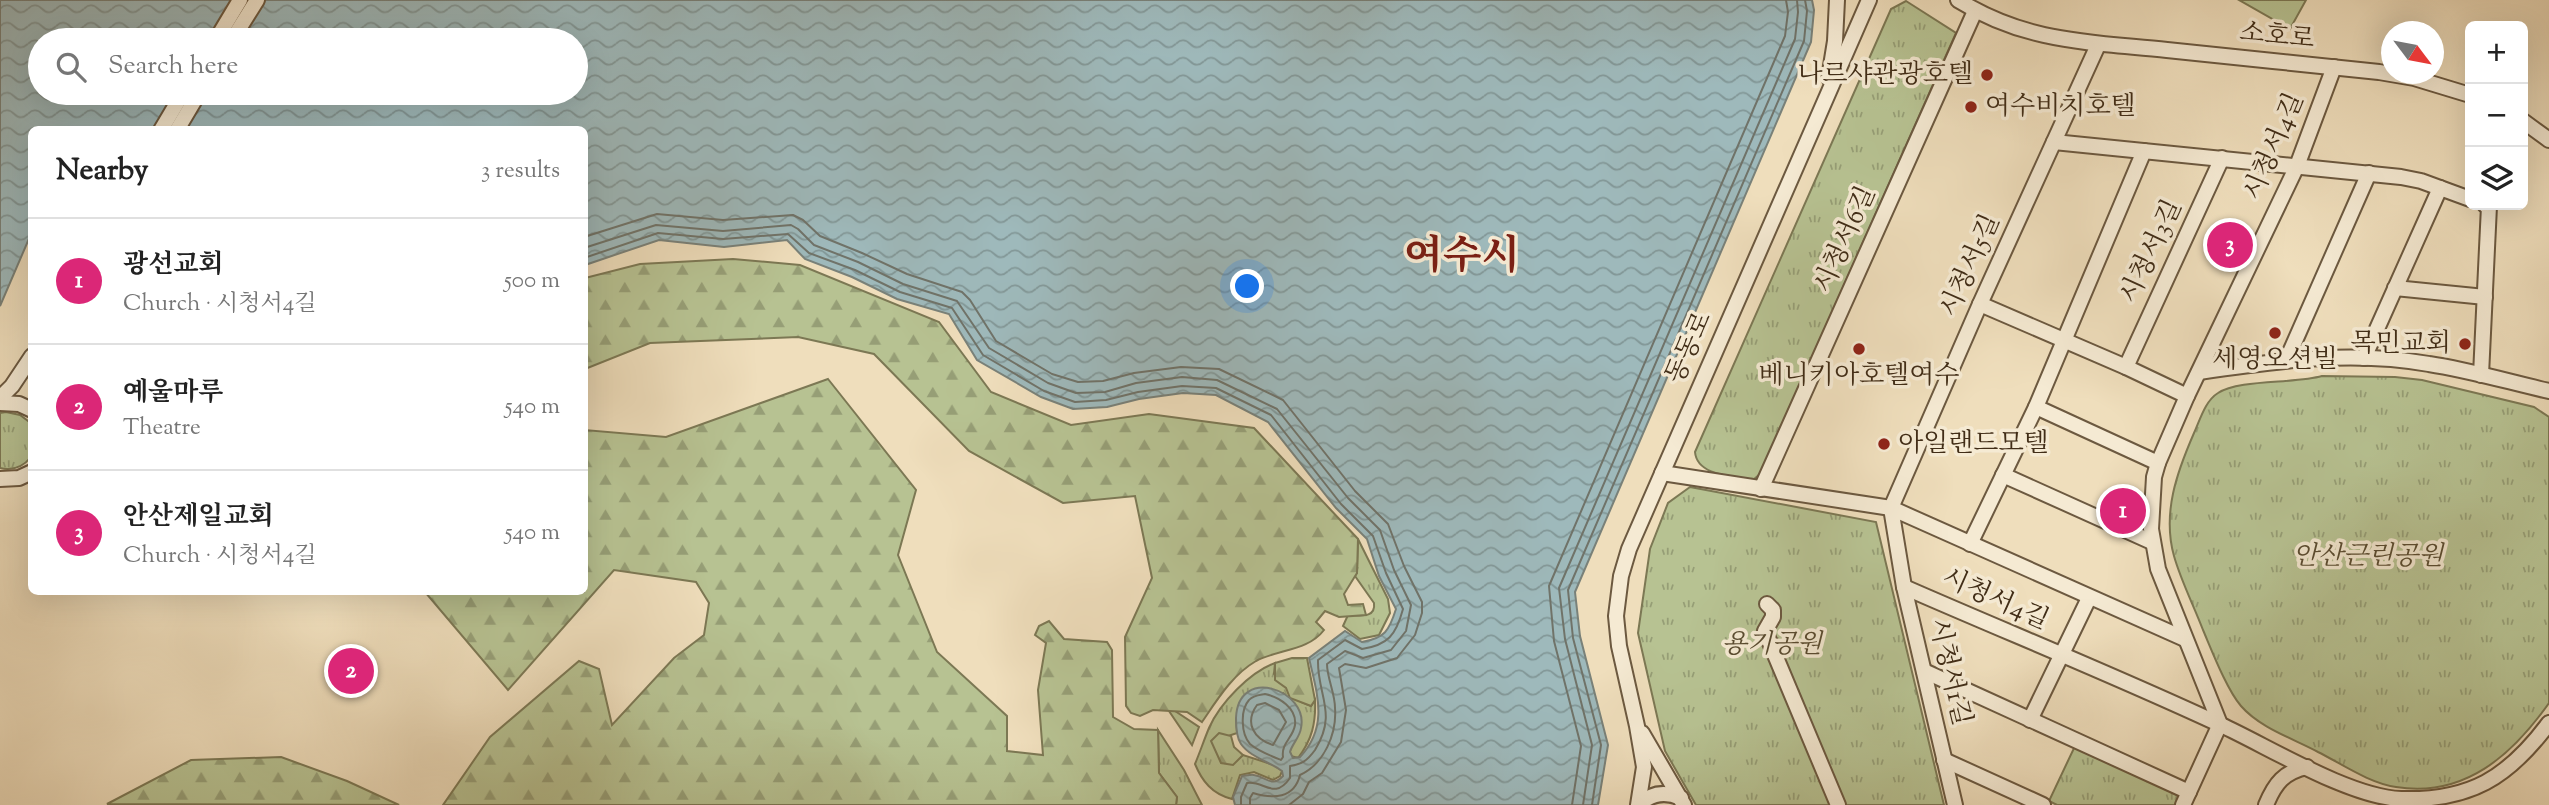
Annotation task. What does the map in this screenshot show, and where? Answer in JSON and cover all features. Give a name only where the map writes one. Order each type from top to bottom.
[{"type":"street","points":[[223,28],[240,0]]},
{"type":"street","points":[[240,28],[257,0]]},
{"type":"street","points":[[1825,100],[1835,41],[1837,0]]},
{"type":"street","name":"동동로","points":[[1639,805],[1644,767],[1619,646],[1616,617],[1617,597],[1632,540],[1869,0]]},
{"type":"street","name":"소호로","points":[[1958,0],[1975,11],[2020,30],[2098,45],[2334,67],[2414,78],[2465,93]]},
{"type":"street","name":"시청서6길","points":[[1761,489],[1975,11]]},
{"type":"street","name":"시청서5길","points":[[1891,508],[2098,45]]},
{"type":"street","name":"시청서4길","points":[[2220,724],[2158,569],[2152,542],[2152,504],[2158,463],[2187,396],[2297,166],[2334,67]]},
{"type":"street","points":[[163,126],[176,105]]},
{"type":"street","points":[[179,126],[192,105]]},
{"type":"street","points":[[2528,130],[2549,140]]},
{"type":"street","points":[[2054,142],[2400,177],[2465,197]]},
{"type":"street","name":"시청서3길","points":[[2064,340],[2144,151]]},
{"type":"street","name":"시청서3길","points":[[2126,367],[2222,158]]},
{"type":"street","points":[[2287,359],[2369,173]]},
{"type":"street","points":[[2364,358],[2440,188]]},
{"type":"street","points":[[2481,375],[2488,210]]},
{"type":"street","points":[[2395,288],[2485,297]]},
{"type":"street","points":[[1980,304],[2187,396]]},
{"type":"street","name":"시청서4길","points":[[1970,544],[2036,407],[2064,340]]},
{"type":"street","points":[[2199,372],[2287,359],[2364,358],[2429,363],[2549,391]]},
{"type":"street","points":[[0,398],[12,386],[28,361]]},
{"type":"street","points":[[0,403],[19,404],[28,408]]},
{"type":"street","points":[[2036,407],[2158,463]]},
{"type":"street","name":"시청서4길","points":[[1662,473],[1891,508],[2185,639]]},
{"type":"street","points":[[4,479],[28,474]]},
{"type":"street","points":[[2003,475],[2152,542]]},
{"type":"street","points":[[4,479],[28,482]]},
{"type":"street","name":"시청서1길","points":[[1891,508],[1905,587],[1955,805]]},
{"type":"street","name":"시청서4길","points":[[1905,587],[2220,724]]},
{"type":"street","points":[[2030,720],[2089,597]]},
{"type":"street","points":[[1767,604],[1773,610],[1773,617],[1765,631],[1838,805]]},
{"type":"street","points":[[1924,671],[2030,720],[2186,798],[2220,724],[2307,766],[2382,797],[2455,801],[2498,775],[2546,732]]},
{"type":"street","points":[[1637,726],[1682,802]]},
{"type":"street","points":[[1944,760],[2043,805]]},
{"type":"street","points":[[2266,805],[2280,778],[2307,766]]},
{"type":"street","points":[[1639,805],[1647,797],[1660,793],[1682,802]]},
{"type":"green space","points":[[2239,0],[2306,0],[2290,29]]},
{"type":"green space","points":[[1906,1],[1956,33],[1760,474],[1753,480],[1717,474],[1702,466],[1695,452],[1891,9]]},
{"type":"green space","points":[[733,259],[800,265],[939,322],[991,392],[1071,425],[1149,414],[1254,428],[1358,539],[1357,573],[1344,594],[1348,605],[1363,604],[1366,615],[1339,617],[1325,611],[1316,622],[1324,630],[1317,637],[1302,646],[1265,657],[1247,667],[1226,688],[1202,722],[1187,712],[1153,710],[1140,716],[1131,713],[1126,706],[1125,637],[1152,578],[1135,496],[1063,503],[969,451],[874,354],[798,337],[650,343],[588,368],[588,277],[640,264]]},
{"type":"green space","name":"안산근린공원","points":[[2322,376],[2422,380],[2534,407],[2549,417],[2549,703],[2535,722],[2503,755],[2465,779],[2444,786],[2421,789],[2376,782],[2278,732],[2249,714],[2225,680],[2174,556],[2170,524],[2173,493],[2188,448],[2203,411],[2210,401],[2218,393],[2239,386]]},
{"type":"green space","points":[[828,379],[916,490],[898,555],[937,652],[1007,716],[1007,751],[1043,755],[1038,690],[1046,643],[1035,635],[1039,626],[1049,621],[1064,639],[1107,642],[1112,650],[1113,717],[1134,729],[1158,730],[1159,773],[1177,797],[1176,805],[443,805],[490,737],[579,661],[599,669],[612,725],[674,658],[704,635],[709,603],[696,582],[614,570],[508,690],[428,595],[588,595],[588,430],[666,437]]},
{"type":"green space","points":[[0,413],[20,415],[28,421],[28,460],[21,466],[0,468]]},
{"type":"green space","name":"용기공원","points":[[1690,487],[1876,522],[1944,805],[1696,805],[1665,751],[1638,633],[1650,549],[1668,503]]},
{"type":"green space","points":[[1358,539],[1388,599],[1390,613],[1379,635],[1360,639],[1343,626],[1348,615],[1370,614],[1374,608],[1374,603],[1355,576]]},
{"type":"green space","points":[[1292,658],[1307,658],[1315,700],[1311,706],[1290,698],[1286,688],[1275,680],[1275,663]]},
{"type":"green space","points":[[1275,663],[1274,674],[1301,702],[1311,706],[1315,700],[1314,724],[1310,738],[1298,758],[1291,756],[1294,704],[1283,693],[1236,719],[1237,733],[1228,736],[1239,757],[1243,755],[1274,765],[1282,771],[1280,776],[1273,780],[1254,772],[1240,775],[1232,799],[1225,797],[1209,786],[1195,764],[1214,718],[1228,699],[1256,673]]},
{"type":"green space","points":[[1169,711],[1175,711],[1199,727],[1192,745]]},
{"type":"green space","points":[[1158,730],[1184,770],[1202,805],[1176,805],[1177,797],[1159,773]]},
{"type":"green space","points":[[1219,733],[1231,736],[1234,747],[1243,755],[1233,765],[1221,763],[1211,741]]},
{"type":"green space","points":[[2075,746],[2177,793],[2180,800],[2178,805],[2057,805],[2049,801]]},
{"type":"green space","points":[[281,757],[347,781],[399,805],[107,804],[191,760]]},
{"type":"water","points":[[0,0],[1812,0],[1814,10],[1811,42],[1575,592],[1580,636],[1608,745],[1598,805],[1235,805],[1233,797],[1242,776],[1253,775],[1276,781],[1283,776],[1282,771],[1245,749],[1239,741],[1236,718],[1240,702],[1248,692],[1260,688],[1272,689],[1284,694],[1294,703],[1301,714],[1301,728],[1290,752],[1293,758],[1300,757],[1315,734],[1318,722],[1317,697],[1309,658],[1345,631],[1362,642],[1381,636],[1391,623],[1396,609],[1379,576],[1367,539],[1336,508],[1268,422],[1216,395],[1183,393],[1107,407],[1073,409],[1041,397],[977,360],[949,314],[897,299],[852,277],[805,259],[787,240],[724,247],[659,240],[588,264],[588,126],[28,126],[28,241],[0,306]]},
{"type":"place","name":"나르샤관광호텔","points":[[1987,75]]},
{"type":"place","name":"여수비치호텔","points":[[1971,107]]},
{"type":"place","name":"안산제일교회","points":[[2230,245]]},
{"type":"place","name":"세영오션빌","points":[[2275,333]]},
{"type":"place","name":"목민교회","points":[[2465,344]]},
{"type":"place","name":"베니키아호텔여수","points":[[1859,349]]},
{"type":"place","name":"아일랜드모텔","points":[[1884,444]]},
{"type":"place","name":"광선교회","points":[[2123,511]]},
{"type":"place","name":"예울마루","points":[[351,671]]},
{"type":"district","name":"여수시","points":[[1462,258]]}]
